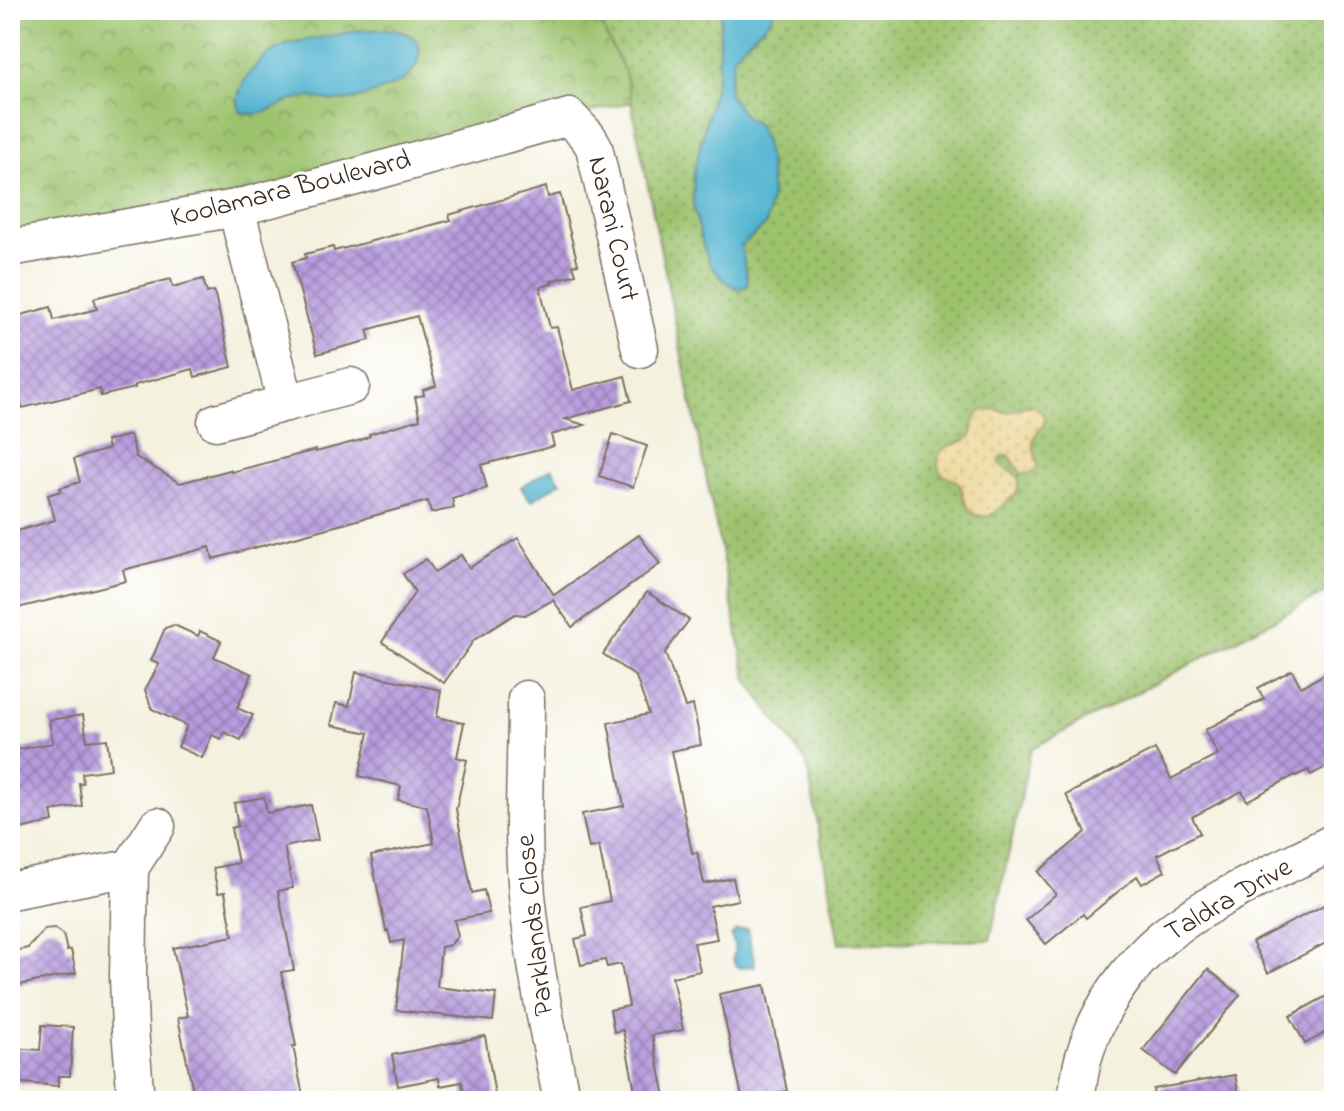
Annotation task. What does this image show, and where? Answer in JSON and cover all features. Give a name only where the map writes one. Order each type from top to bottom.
[{"type":"street","name":"Koolamara Boulevard","points":[[10,248],[236,208],[569,117]]},
{"type":"street","name":"Narani Court","points":[[569,117],[594,147],[640,349]]},
{"type":"street","points":[[236,208],[286,403]]},
{"type":"street","points":[[216,422],[351,386]]},
{"type":"street","name":"Parklands Close","points":[[526,699],[527,894],[542,1002],[562,1101]]},
{"type":"street","points":[[136,1101],[128,976],[130,868],[157,826]]},
{"type":"street","name":"Taldra Drive","points":[[1076,1101],[1084,1055],[1094,1028],[1122,981],[1151,949],[1171,931],[1213,904],[1334,842]]},
{"type":"street","points":[[10,891],[130,868]]},
{"type":"green space","points":[[10,10],[593,10],[625,72],[632,102],[10,248]]},
{"type":"green space","points":[[593,10],[1334,10],[1334,588],[1031,749],[990,940],[839,944],[807,764],[747,680],[625,72]]},
{"type":"sand","points":[[1035,406],[1045,421],[1033,440],[1038,466],[1031,472],[1021,473],[1009,455],[1001,456],[1001,465],[1019,478],[1017,493],[990,516],[978,515],[967,506],[960,485],[939,470],[938,458],[944,448],[969,438],[976,418],[983,411],[1009,412]]},
{"type":"water","points":[[721,10],[772,10],[773,17],[734,56],[728,93],[745,117],[759,126],[770,169],[771,197],[766,225],[741,246],[748,282],[746,287],[738,289],[710,265],[693,204],[694,172],[718,72]]},
{"type":"water","points":[[362,30],[400,31],[416,40],[419,57],[410,74],[390,87],[357,99],[336,101],[305,97],[258,114],[240,112],[238,98],[242,85],[271,52],[293,43]]},
{"type":"water","points":[[552,468],[561,482],[531,501],[521,487]]},
{"type":"water","points":[[747,929],[755,966],[740,968],[733,959],[735,948],[731,936],[735,931]]},
{"type":"building","points":[[546,187],[548,197],[560,194],[578,264],[573,265],[576,274],[540,287],[550,328],[557,327],[573,390],[625,376],[631,401],[565,419],[585,425],[551,435],[554,446],[481,465],[487,488],[452,498],[454,508],[431,513],[428,501],[213,559],[210,547],[123,570],[126,581],[10,610],[10,533],[55,520],[48,495],[80,482],[74,459],[108,449],[106,441],[130,435],[136,457],[180,483],[361,440],[369,434],[420,419],[415,397],[424,395],[423,390],[436,386],[417,316],[367,330],[370,340],[317,354],[292,262],[306,258],[305,254],[333,247],[334,251],[451,220],[449,215]]},
{"type":"building","points":[[171,279],[173,287],[203,279],[207,293],[214,291],[232,367],[195,377],[193,369],[101,396],[100,389],[22,408],[10,359],[10,318],[51,307],[54,320],[97,309],[94,298]]},
{"type":"building","points":[[613,434],[647,446],[633,487],[599,476]]},
{"type":"building","points":[[639,535],[660,564],[572,627],[553,600],[525,615],[515,614],[474,640],[444,683],[382,642],[415,592],[403,574],[426,559],[435,572],[461,555],[469,568],[518,538],[554,595]]},
{"type":"building","points":[[647,592],[689,620],[665,653],[685,707],[693,705],[701,745],[671,751],[692,853],[697,852],[704,884],[733,878],[738,900],[710,906],[717,939],[694,943],[700,971],[672,977],[683,1030],[652,1035],[666,1101],[637,1101],[623,1030],[614,1032],[610,1010],[629,1006],[621,964],[607,967],[605,960],[581,965],[575,939],[587,936],[581,907],[610,901],[599,846],[589,848],[582,814],[624,806],[608,723],[649,714],[636,677],[603,654]]},
{"type":"building","points":[[174,625],[198,636],[200,631],[221,641],[214,657],[252,674],[237,708],[253,715],[241,740],[224,732],[221,739],[212,735],[202,758],[178,747],[187,726],[152,709],[145,690],[159,664],[151,661],[165,628]]},
{"type":"building","points":[[1334,669],[1334,763],[1311,775],[1308,770],[1295,775],[1247,801],[1242,791],[1192,817],[1200,833],[1157,855],[1165,871],[1142,884],[1137,876],[1086,918],[1083,914],[1046,944],[1026,920],[1056,894],[1038,872],[1086,832],[1066,795],[1155,749],[1171,779],[1218,755],[1205,730],[1264,699],[1258,688],[1292,670],[1301,687]]},
{"type":"building","points":[[356,672],[441,690],[437,717],[464,723],[457,757],[467,760],[456,809],[472,893],[484,890],[489,913],[454,920],[458,936],[450,945],[441,947],[437,987],[496,994],[493,1021],[396,1010],[404,940],[391,943],[386,931],[371,856],[434,843],[427,806],[398,800],[401,786],[359,776],[369,733],[331,725],[336,703],[349,706]]},
{"type":"building","points":[[83,715],[87,741],[107,739],[111,769],[82,773],[83,783],[79,783],[82,806],[51,811],[53,822],[10,831],[10,751],[53,743],[49,720]]},
{"type":"building","points":[[264,797],[267,813],[311,805],[318,840],[284,847],[293,888],[278,891],[294,970],[281,972],[304,1101],[195,1101],[178,1018],[188,1016],[173,948],[233,936],[225,892],[218,893],[213,868],[238,863],[231,828],[238,826],[234,803]]},
{"type":"building","points":[[1324,905],[1334,925],[1334,939],[1268,973],[1252,942]]},
{"type":"building","points":[[55,928],[63,934],[67,951],[71,950],[76,973],[10,987],[10,952],[28,948],[45,929]]},
{"type":"building","points":[[1208,969],[1240,995],[1175,1075],[1143,1050]]},
{"type":"building","points":[[765,985],[787,1091],[743,1101],[719,994]]},
{"type":"building","points":[[1334,992],[1334,1028],[1305,1044],[1290,1016]]},
{"type":"building","points":[[42,1025],[73,1027],[70,1076],[58,1076],[58,1086],[10,1082],[10,1048],[40,1050]]},
{"type":"building","points":[[485,1036],[496,1101],[465,1101],[462,1082],[440,1086],[439,1078],[398,1086],[392,1055]]},
{"type":"building","points":[[1235,1075],[1240,1101],[1154,1101],[1153,1089]]}]
